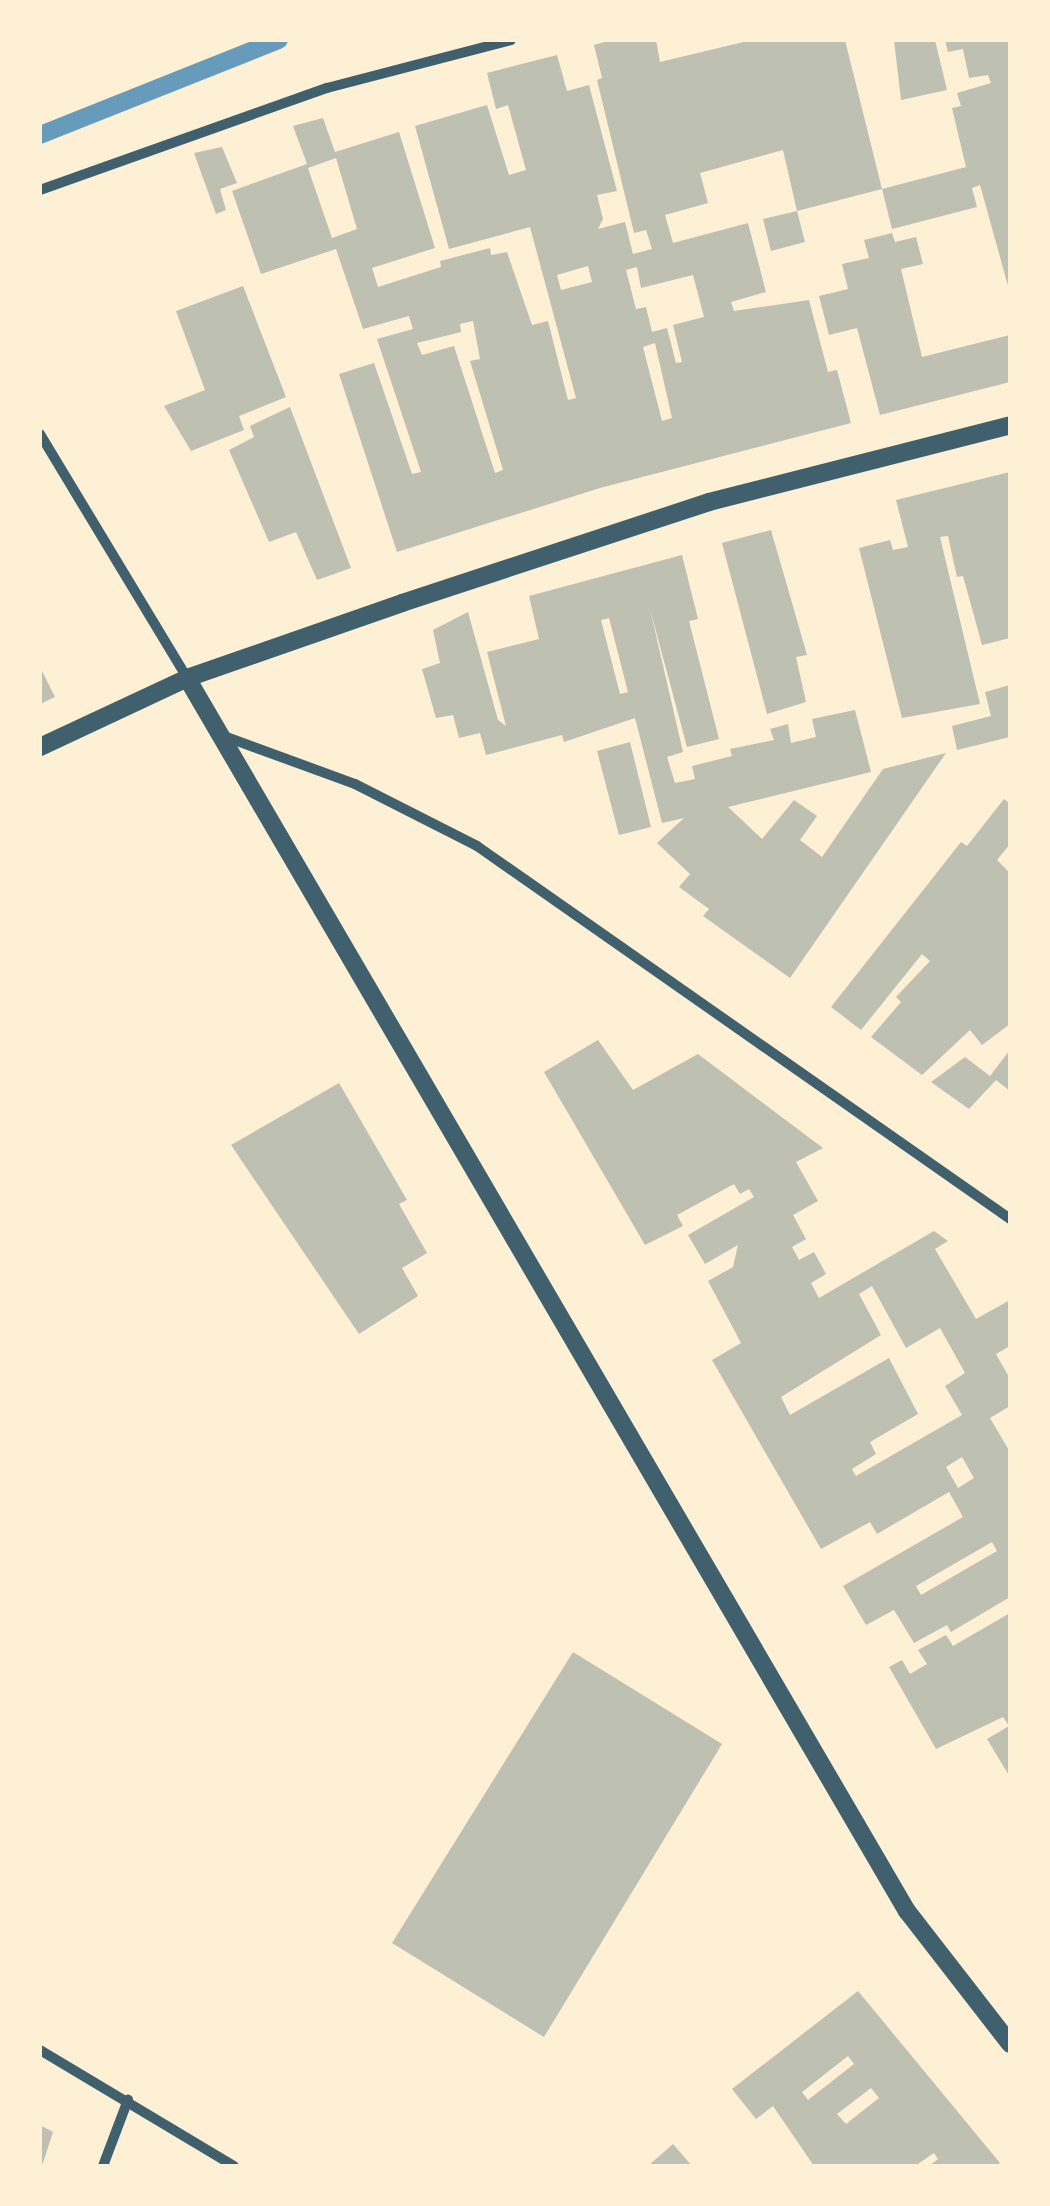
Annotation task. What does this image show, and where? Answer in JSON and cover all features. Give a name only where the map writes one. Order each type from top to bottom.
[{"type":"street","points":[[40,190],[327,88],[510,40]]},
{"type":"street","points":[[40,748],[187,678],[708,502],[1010,425]]},
{"type":"street","points":[[40,434],[220,734],[906,1911],[1010,2044]]},
{"type":"street","points":[[220,734],[355,784],[477,846],[1010,1219]]},
{"type":"street","points":[[40,2050],[234,2166]]},
{"type":"street","points":[[103,2166],[128,2100]]},
{"type":"building","points":[[611,40],[656,40],[660,62],[752,40],[845,40],[882,189],[797,211],[783,150],[700,173],[708,203],[665,215],[673,243],[748,223],[766,292],[731,302],[734,311],[809,300],[828,372],[837,370],[851,423],[600,488],[397,552],[339,374],[374,363],[412,474],[421,472],[377,339],[413,329],[409,316],[363,329],[336,249],[261,274],[232,191],[307,164],[293,126],[323,118],[335,152],[399,132],[435,248],[372,268],[378,287],[441,267],[440,261],[490,248],[491,255],[507,252],[532,325],[548,321],[568,400],[576,398],[530,227],[449,249],[415,126],[487,105],[509,175],[526,170],[508,105],[496,109],[487,73],[557,55],[567,91],[589,85],[617,191],[597,195],[603,219],[598,229],[625,222],[633,254],[652,249],[646,230],[634,233],[597,80],[602,78],[594,45]],"holes":[[[336,158],[357,229],[332,238],[308,168]],[[588,266],[592,282],[561,290],[557,275]],[[637,267],[641,288],[693,275],[704,317],[673,325],[682,362],[676,363],[667,328],[652,332],[646,307],[636,309],[626,270]],[[473,321],[480,359],[470,361],[503,470],[495,473],[454,346],[422,355],[417,343],[461,332],[460,324]],[[655,343],[672,418],[662,421],[643,347]]]},
{"type":"building","points":[[894,40],[935,40],[947,90],[901,100]]},
{"type":"building","points":[[945,40],[1010,40],[1010,293],[980,185],[972,188],[977,207],[892,229],[882,189],[966,167],[952,108],[961,106],[957,93],[991,83],[988,75],[969,78],[963,49],[948,52]]},
{"type":"building","points":[[222,147],[237,183],[220,189],[226,210],[216,214],[194,153]]},
{"type":"building","points":[[797,211],[805,242],[771,251],[763,219]]},
{"type":"building","points":[[892,233],[895,242],[916,237],[923,264],[901,269],[922,357],[1010,335],[1010,382],[880,415],[857,328],[829,335],[819,296],[848,289],[842,264],[869,258],[864,240]]},
{"type":"building","points":[[243,286],[286,397],[239,416],[244,430],[191,451],[164,406],[205,390],[176,311]]},
{"type":"building","points":[[290,407],[351,568],[317,580],[296,532],[269,542],[229,450],[254,437],[250,426]]},
{"type":"building","points":[[1010,472],[1010,638],[982,645],[963,576],[957,577],[948,536],[940,537],[980,704],[902,718],[859,548],[890,540],[893,550],[908,547],[896,500]]},
{"type":"building","points":[[771,530],[807,655],[796,657],[806,702],[767,714],[722,543]]},
{"type":"building","points":[[682,555],[698,619],[689,621],[719,739],[687,747],[650,609],[683,752],[667,757],[675,783],[695,779],[692,766],[732,756],[730,749],[774,740],[770,729],[788,724],[791,743],[816,737],[812,719],[855,710],[871,772],[728,807],[762,839],[794,800],[817,816],[800,840],[822,857],[883,769],[946,753],[790,978],[703,916],[709,909],[679,887],[690,874],[657,843],[684,818],[662,823],[635,718],[564,742],[562,735],[486,755],[480,733],[459,738],[453,715],[436,718],[422,669],[440,663],[433,630],[468,612],[498,720],[506,726],[487,652],[539,639],[529,596]],"holes":[[[609,618],[628,692],[620,694],[601,620]]]},
{"type":"building","points":[[40,667],[55,697],[40,704]]},
{"type":"building","points":[[1010,685],[1010,737],[957,750],[952,726],[991,716],[985,692]]},
{"type":"building","points":[[630,742],[651,827],[619,835],[597,751]]},
{"type":"building","points":[[1004,799],[1010,804],[1010,844],[997,860],[1010,873],[1010,1024],[982,1045],[970,1030],[922,1075],[871,1037],[901,1002],[896,997],[930,961],[922,954],[861,1030],[831,1007],[961,842],[967,846]]},
{"type":"building","points":[[598,1040],[633,1090],[698,1054],[823,1148],[796,1162],[818,1201],[793,1215],[806,1239],[792,1247],[799,1260],[814,1252],[826,1274],[811,1283],[819,1298],[934,1231],[948,1241],[935,1249],[976,1319],[1010,1300],[1010,1346],[996,1354],[1010,1379],[1010,1406],[990,1418],[1010,1452],[1010,1597],[951,1632],[947,1625],[914,1643],[894,1610],[866,1625],[843,1586],[963,1517],[949,1492],[877,1534],[870,1522],[821,1549],[712,1360],[741,1343],[708,1281],[733,1267],[738,1245],[705,1264],[688,1235],[754,1197],[749,1189],[740,1194],[734,1184],[677,1215],[683,1226],[645,1245],[544,1072]],"holes":[[[872,1286],[906,1348],[940,1328],[965,1373],[945,1386],[962,1415],[856,1476],[852,1469],[876,1454],[870,1442],[918,1414],[889,1358],[790,1415],[781,1397],[881,1335],[859,1294]],[[962,1457],[974,1478],[958,1488],[946,1467]],[[992,1542],[997,1551],[921,1595],[916,1586]]]},
{"type":"building","points":[[1010,1050],[1010,1091],[996,1080],[969,1109],[931,1082],[965,1057],[990,1076]]},
{"type":"building","points":[[339,1083],[407,1200],[399,1204],[427,1253],[402,1268],[418,1296],[359,1334],[231,1145]]},
{"type":"building","points":[[1010,1613],[1010,1777],[987,1739],[1009,1726],[1003,1717],[936,1749],[889,1667],[902,1660],[910,1674],[927,1664],[918,1650],[946,1635],[953,1646]]},
{"type":"building","points":[[573,1652],[722,1744],[544,2037],[392,1943]]},
{"type":"building","points":[[858,1991],[1000,2163],[929,2166],[938,2159],[934,2153],[915,2166],[814,2166],[773,2106],[756,2119],[732,2089]],"holes":[[[848,2056],[854,2064],[808,2100],[802,2092]],[[871,2088],[879,2098],[846,2124],[837,2114]]]},
{"type":"building","points":[[40,2125],[53,2132],[42,2166],[40,2166]]},
{"type":"building","points":[[673,2144],[692,2166],[648,2166]]},
{"type":"waterway","points":[[40,135],[279,40]]}]
